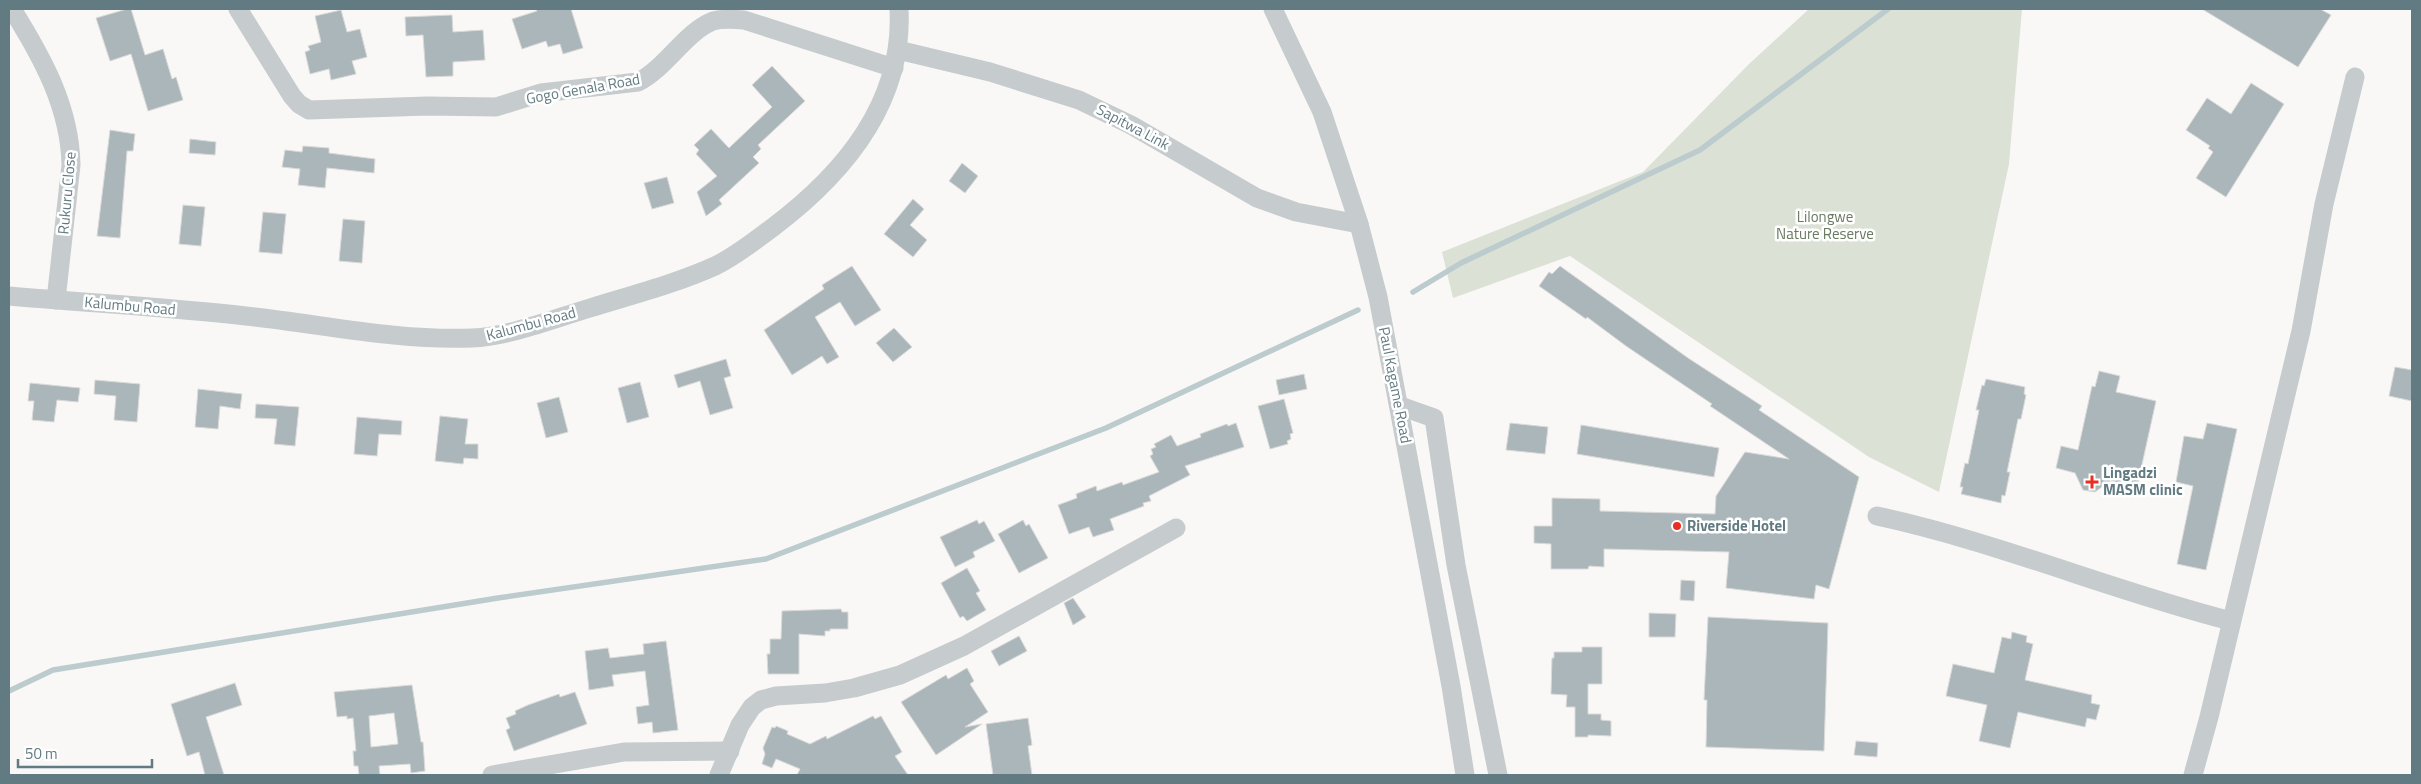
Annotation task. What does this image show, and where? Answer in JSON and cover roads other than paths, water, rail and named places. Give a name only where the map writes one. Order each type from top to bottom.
[{"type":"street","name":"Rukuru Close","points":[[12,9],[39,52],[53,81],[71,143],[71,165],[56,300]]},
{"type":"street","name":"Gogo Genala Road","points":[[238,9],[292,96],[309,110],[427,106],[496,107],[541,93],[638,82],[650,76],[700,29],[713,22],[728,18],[744,20],[896,59]]},
{"type":"street","name":"Kalumbu Road","points":[[9,296],[244,316],[418,338],[474,338],[524,327],[683,280],[719,264],[749,245],[810,199],[847,159],[873,119],[885,94],[896,59],[899,9]]},
{"type":"street","name":"Paul Kagame Road","points":[[1273,9],[1322,112],[1359,224],[1378,298],[1400,406],[1420,526],[1463,752],[1465,775]]},
{"type":"street","name":"Sapitwa Link","points":[[896,59],[990,72],[1079,100],[1132,124],[1257,198],[1274,206],[1359,224]]},
{"type":"street","points":[[2192,775],[2301,331],[2324,204],[2355,77]]},
{"type":"street","points":[[1400,406],[1434,418],[1456,565],[1498,775]]},
{"type":"street","points":[[1877,516],[1943,531],[2003,548],[2168,605],[2231,621]]},
{"type":"street","points":[[718,775],[740,725],[752,707],[761,700],[776,696],[825,693],[854,688],[900,674],[964,646],[1176,528]]},
{"type":"street","points":[[492,775],[624,752],[730,751]]},
{"type":"waterway","points":[[1413,292],[1461,263],[1700,150],[1888,9]]},
{"type":"waterway","points":[[9,691],[53,670],[498,598],[766,559],[1106,428],[1358,310]]},
{"type":"place","name":"Lingadzi MASM clinic","points":[[2092,482]]},
{"type":"place","name":"Riverside Hotel","points":[[1677,526]]},
{"type":"park label","name":"Lilongwe Nature Reserve","points":[[1825,226]]}]
